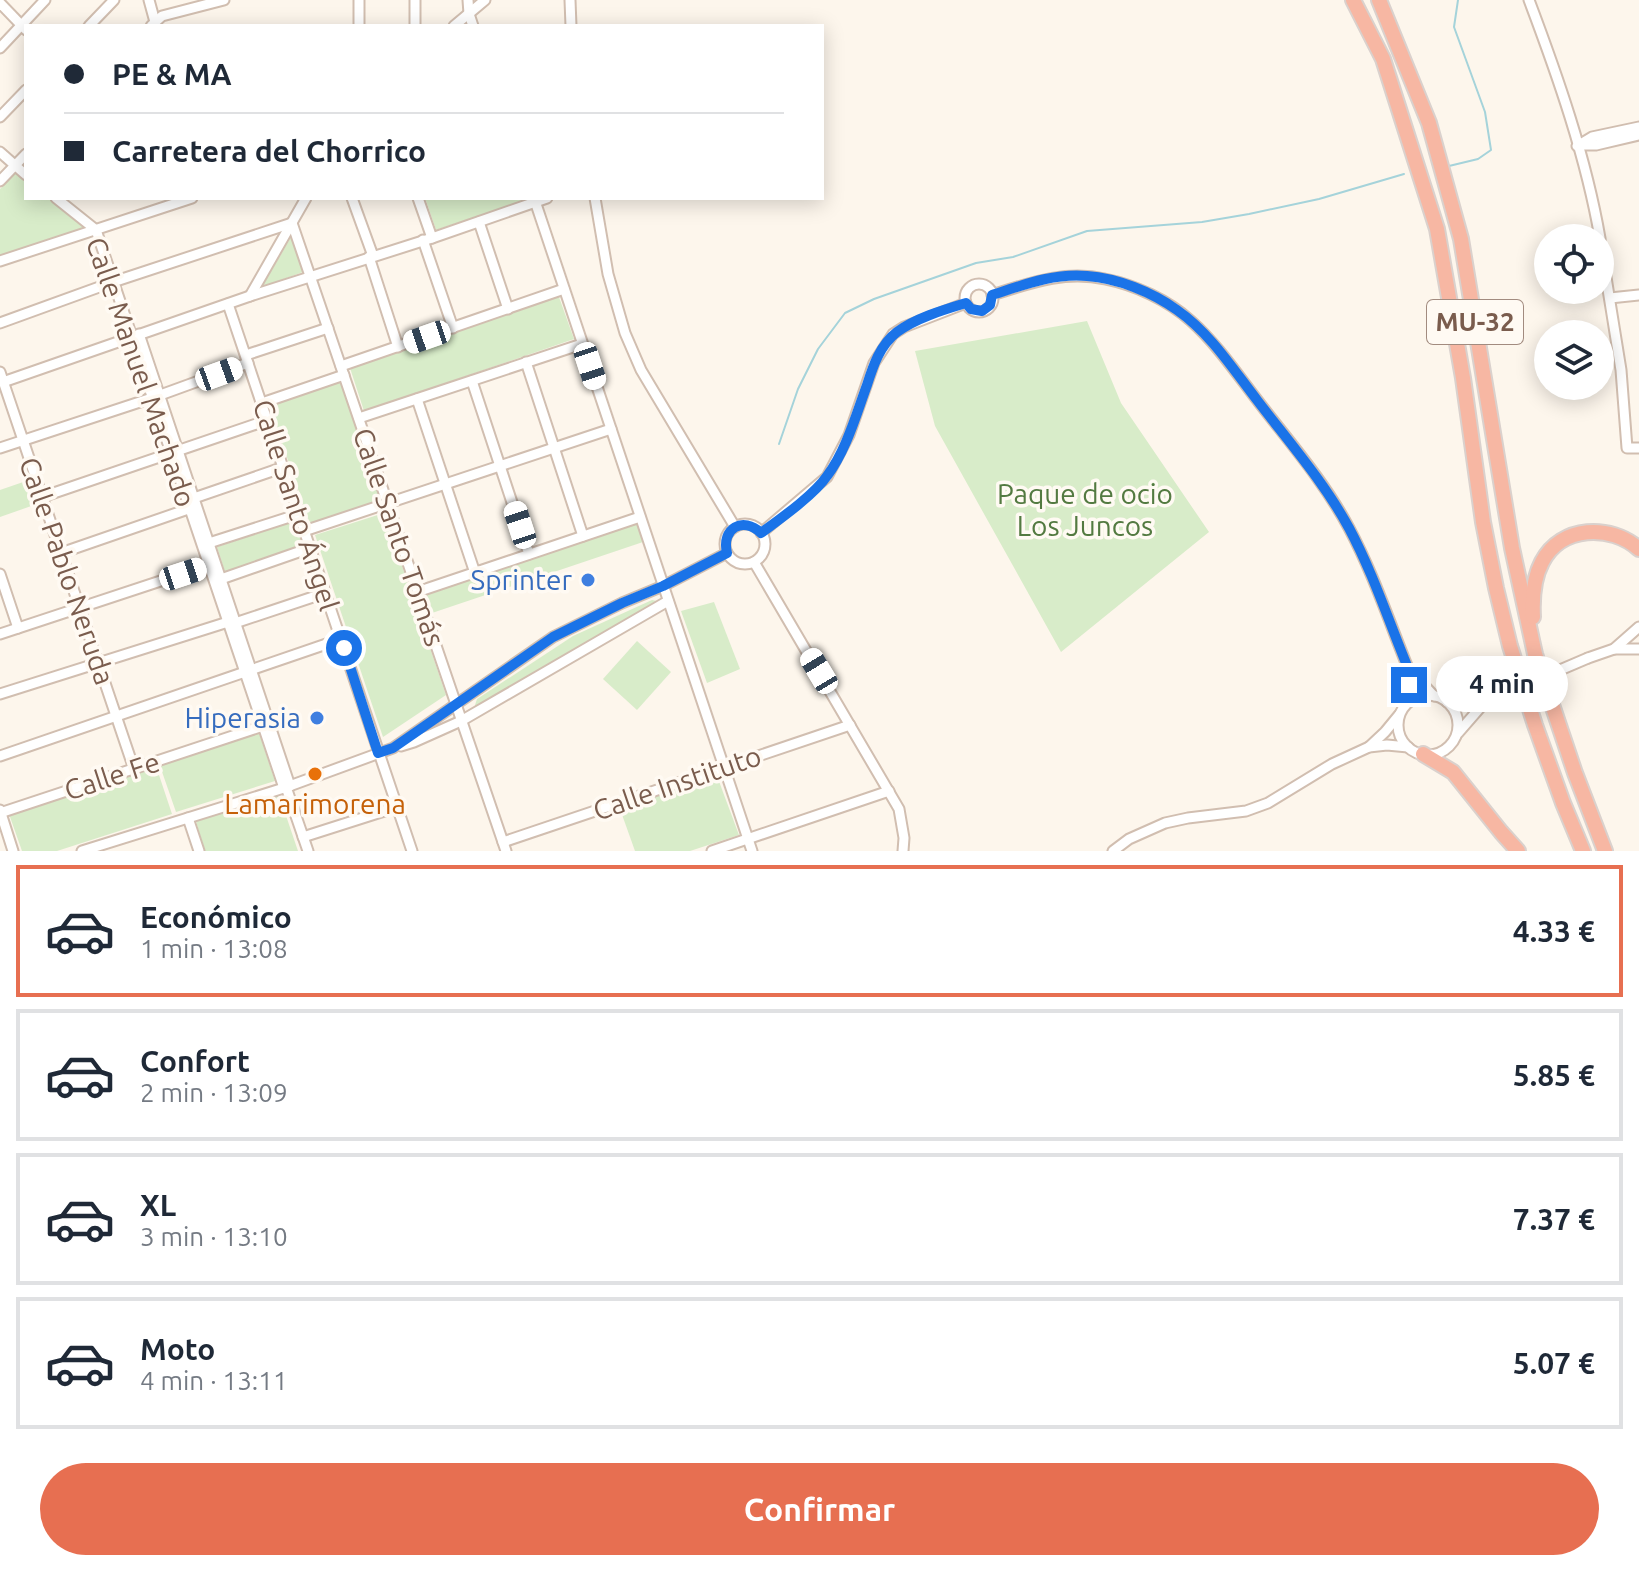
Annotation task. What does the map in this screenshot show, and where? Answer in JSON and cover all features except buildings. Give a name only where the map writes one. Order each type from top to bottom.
[{"type":"highway","name":"MU-32","points":[[1353,0],[1383,59],[1437,229],[1496,588],[1510,646],[1535,725],[1583,851]]},
{"type":"highway","name":"MU-32","points":[[1379,0],[1429,123],[1461,239],[1512,548],[1535,654],[1605,851]]},
{"type":"highway","points":[[1535,654],[1533,589],[1548,553],[1576,534],[1590,531],[1624,538],[1639,549]]},
{"type":"highway","points":[[1423,754],[1453,772],[1518,851]]},
{"type":"street","points":[[27,24],[45,0]]},
{"type":"street","points":[[91,24],[114,0]]},
{"type":"street","points":[[149,0],[153,24]]},
{"type":"street","points":[[153,24],[162,16],[224,0]]},
{"type":"street","points":[[357,24],[359,0]]},
{"type":"street","points":[[415,0],[415,24]]},
{"type":"street","points":[[468,0],[472,24]]},
{"type":"street","points":[[456,24],[485,0]]},
{"type":"street","points":[[570,0],[571,24]]},
{"type":"street","points":[[1529,0],[1553,63],[1596,224]]},
{"type":"street","points":[[0,3],[24,28],[0,48]]},
{"type":"street","points":[[0,117],[24,92]]},
{"type":"street","points":[[1577,146],[1592,137],[1639,127]]},
{"type":"street","points":[[1577,146],[1639,135]]},
{"type":"street","points":[[0,152],[24,173]]},
{"type":"street","points":[[0,181],[24,156]]},
{"type":"street","name":"Calle Manuel Machado","points":[[59,200],[96,230],[209,543],[212,564],[221,579],[232,622]]},
{"type":"street","points":[[0,261],[186,200]]},
{"type":"street","points":[[250,296],[305,200]]},
{"type":"street","points":[[353,200],[398,347]]},
{"type":"street","points":[[418,200],[453,328]]},
{"type":"street","points":[[2,377],[479,222],[534,200],[752,851]]},
{"type":"street","points":[[595,200],[608,274],[625,333],[641,370],[735,527]]},
{"type":"street","points":[[479,222],[508,309]]},
{"type":"street","points":[[0,323],[292,223]]},
{"type":"street","name":"Calle Santo Tomás","points":[[292,223],[504,846]]},
{"type":"street","points":[[992,295],[1046,278],[1063,276],[1088,276],[1122,283],[1175,308],[1218,351],[1312,469],[1338,507],[1363,555],[1408,668],[1407,703],[1369,747]]},
{"type":"street","points":[[976,284],[986,286],[992,295],[990,305],[982,311],[971,309],[966,303],[966,291],[976,284]]},
{"type":"street","points":[[262,403],[398,347],[564,289]]},
{"type":"street","points":[[1614,298],[1639,295]]},
{"type":"street","points":[[761,533],[827,477],[849,435],[874,363],[893,334],[966,303]]},
{"type":"street","name":"Calle Santo Ángel","points":[[228,304],[412,851]]},
{"type":"street","points":[[1611,304],[1621,370],[1627,448],[1639,448]]},
{"type":"street","points":[[0,448],[156,396],[328,328]]},
{"type":"street","points":[[359,418],[582,344]]},
{"type":"street","points":[[526,362],[583,536]]},
{"type":"street","name":"Calle Pablo Neruda","points":[[2,377],[134,769]]},
{"type":"street","points":[[472,381],[529,554]]},
{"type":"street","points":[[417,399],[475,573]]},
{"type":"street","points":[[42,497],[268,420]]},
{"type":"street","points":[[304,531],[611,429]]},
{"type":"street","points":[[61,553],[284,467]]},
{"type":"street","name":"Calle Manuel Machado","points":[[193,504],[308,851]]},
{"type":"street","points":[[209,543],[299,514]]},
{"type":"street","points":[[417,592],[640,517]]},
{"type":"street","points":[[746,524],[761,533],[763,552],[754,562],[741,564],[730,558],[725,541],[735,527],[746,524]]},
{"type":"street","points":[[221,579],[310,548]]},
{"type":"street","points":[[393,748],[553,637],[727,553]]},
{"type":"street","points":[[754,562],[899,809],[903,823],[903,851]]},
{"type":"street","points":[[0,634],[212,564]]},
{"type":"street","points":[[0,576],[18,628]]},
{"type":"street","points":[[0,694],[325,593]]},
{"type":"street","points":[[85,851],[287,787],[414,742],[461,721],[668,601]]},
{"type":"street","points":[[1614,649],[1639,627]]},
{"type":"street","points":[[0,756],[341,639]]},
{"type":"street","points":[[1407,703],[1425,695],[1447,702],[1489,700],[1614,649],[1639,649]]},
{"type":"street","points":[[1408,668],[1434,696]]},
{"type":"street","points":[[1113,851],[1129,839],[1165,823],[1246,811],[1268,803],[1332,764],[1369,747],[1408,747],[1423,754],[1443,751],[1489,700]]},
{"type":"street","points":[[1447,702],[1457,717],[1456,736]]},
{"type":"street","points":[[1401,713],[1399,731],[1408,747]]},
{"type":"street","name":"Calle Fe","points":[[0,812],[266,725]]},
{"type":"street","name":"Calle Instituto","points":[[504,846],[850,725]]},
{"type":"street","points":[[712,851],[889,791]]},
{"type":"street","points":[[303,837],[397,807]]},
{"type":"street","points":[[0,812],[13,851]]},
{"type":"street","points":[[188,818],[199,851]]},
{"type":"green space","points":[[19,170],[24,174],[24,200],[53,200],[85,228],[0,256],[0,189]]},
{"type":"green space","points":[[426,200],[525,200],[436,230]]},
{"type":"green space","points":[[291,237],[303,272],[262,287]]},
{"type":"green space","points":[[559,297],[574,339],[364,411],[350,368]]},
{"type":"green space","name":"Paque de ocio Los Juncos","points":[[1087,321],[1121,403],[1209,532],[1061,652],[935,426],[915,351]]},
{"type":"green space","points":[[340,381],[381,500],[310,524],[269,405]]},
{"type":"green space","points":[[29,480],[37,504],[0,517],[0,490]]},
{"type":"green space","points":[[384,513],[446,695],[383,737],[315,535]]},
{"type":"green space","points":[[295,521],[303,547],[225,572],[217,547]]},
{"type":"green space","points":[[636,521],[643,542],[432,613],[425,593]]},
{"type":"green space","points":[[652,600],[657,604],[473,711],[477,699],[573,636]]},
{"type":"green space","points":[[714,602],[740,669],[707,683],[681,611]]},
{"type":"green space","points":[[637,641],[671,672],[637,710],[603,679]]},
{"type":"green space","points":[[259,733],[275,781],[176,812],[160,766]]},
{"type":"green space","points":[[156,766],[172,814],[57,851],[22,851],[9,814]]},
{"type":"green space","points":[[717,776],[739,835],[690,851],[635,851],[620,809]]},
{"type":"green space","points":[[279,795],[298,851],[204,851],[196,821]]},
{"type":"waterway","points":[[1449,166],[1478,159],[1491,150],[1485,112],[1454,27],[1458,0]]},
{"type":"waterway","points":[[779,444],[798,389],[818,349],[845,313],[874,299],[976,263],[1013,257],[1087,231],[1202,222],[1249,214],[1319,199],[1404,174]]},
{"type":"place","name":"Sprinter","points":[[588,580]]},
{"type":"place","name":"Hiperasia","points":[[317,718]]},
{"type":"place","name":"Lamarimorena","points":[[315,774]]},
{"type":"route","points":[[344,648],[378,753],[393,748],[553,637],[727,553],[725,541],[735,527],[746,524],[761,533],[805,498],[827,477],[838,458],[874,363],[893,334],[929,316],[966,303],[975,311],[985,310],[992,302],[992,295],[1046,278],[1088,276],[1139,290],[1175,308],[1191,321],[1205,334],[1312,469],[1338,507],[1363,555],[1408,668],[1409,685]]}]
